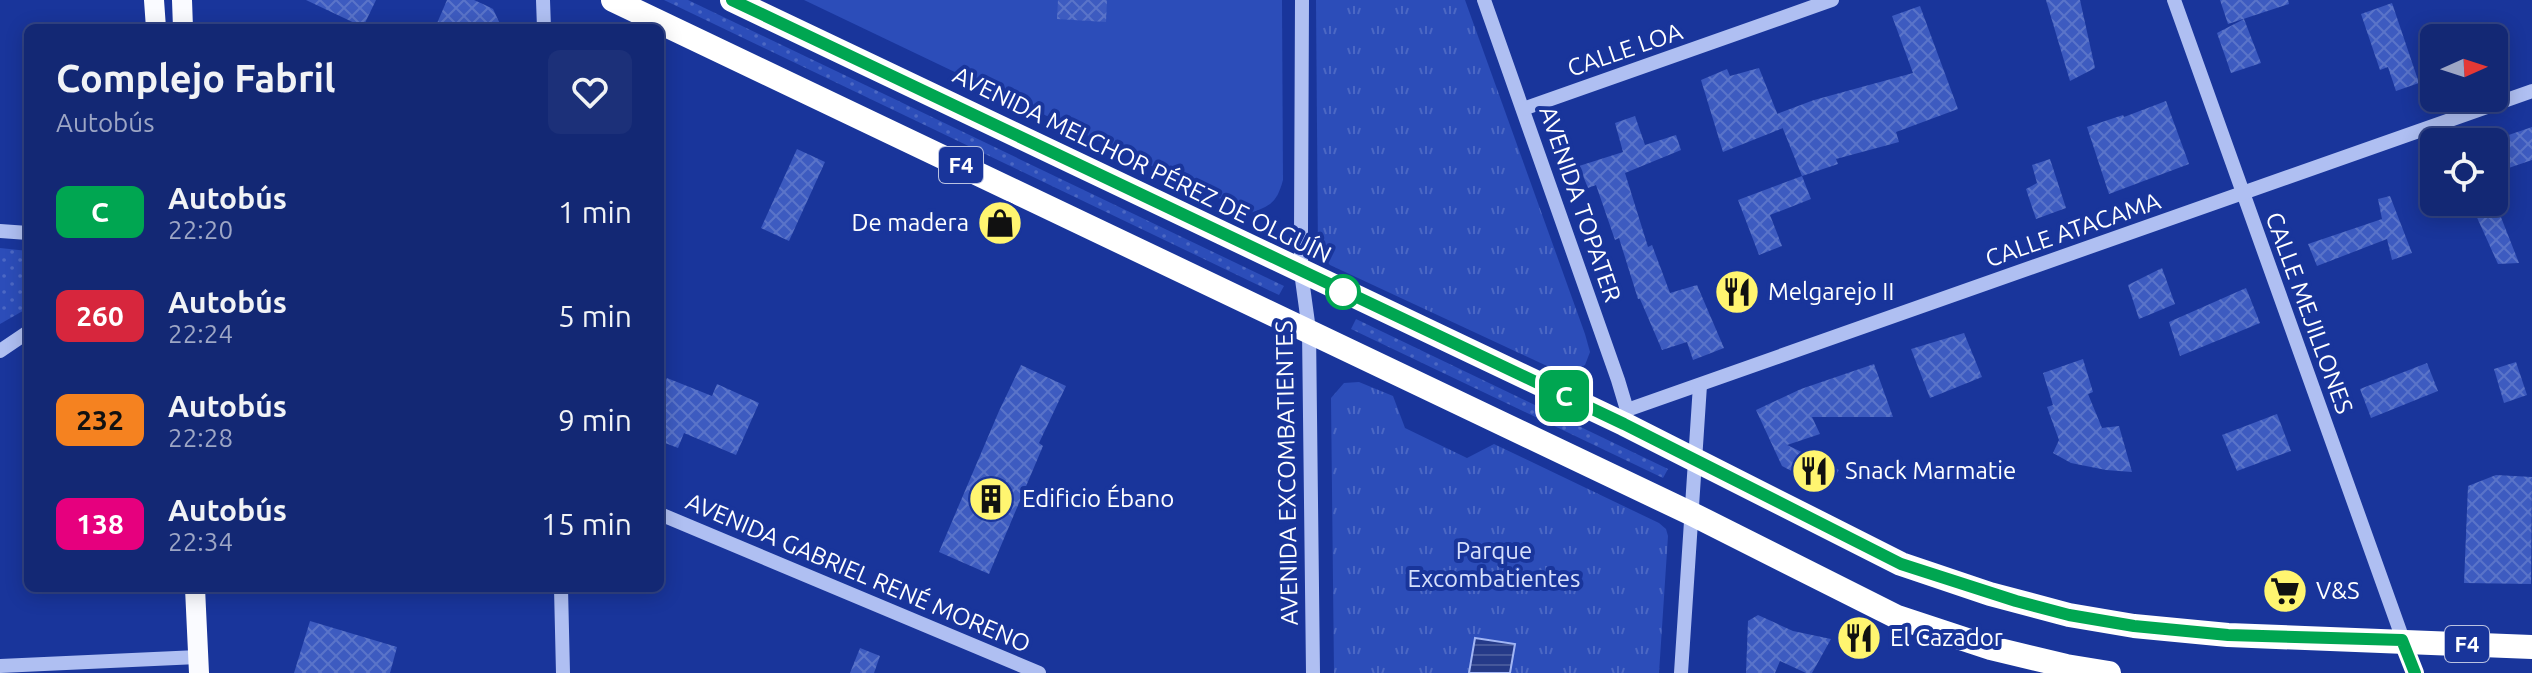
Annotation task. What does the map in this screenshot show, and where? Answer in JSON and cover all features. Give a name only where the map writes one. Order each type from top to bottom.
[{"type":"highway","name":"F4","points":[[613,0],[664,24]]},
{"type":"highway","name":"AVENIDA MELCHOR PÉREZ DE OLGUÍN","points":[[732,0],[1301,272],[1626,417],[1695,462],[1901,564],[1990,594],[2069,615],[2134,626],[2228,635],[2532,647]]},
{"type":"highway","name":"F4","points":[[664,24],[1692,514],[1897,617],[1991,648],[2109,673]]},
{"type":"main road","points":[[154,0],[156,24]]},
{"type":"main road","points":[[182,0],[183,24]]},
{"type":"main road","points":[[195,592],[198,665]]},
{"type":"street","points":[[543,0],[544,24]]},
{"type":"street","points":[[1301,272],[1302,0]]},
{"type":"street","name":"AVENIDA TOPATER","points":[[1484,0],[1626,417]]},
{"type":"street","name":"CALLE LOA","points":[[1523,109],[1832,0]]},
{"type":"street","name":"CALLE MEJILLONES","points":[[2174,0],[2415,673]]},
{"type":"street","name":"CALLE ATACAMA","points":[[1626,417],[1700,385],[2532,91]]},
{"type":"street","points":[[0,231],[24,233]]},
{"type":"street","name":"AVENIDA EXCOMBATIENTES","points":[[1301,272],[1309,330],[1313,673]]},
{"type":"street","points":[[0,351],[24,335]]},
{"type":"street","points":[[1681,673],[1700,385]]},
{"type":"street","name":"AVENIDA GABRIEL RENÉ MORENO","points":[[664,516],[1039,673]]},
{"type":"street","points":[[561,592],[563,673]]},
{"type":"street","points":[[0,666],[198,665]]},
{"type":"green space","points":[[664,0],[688,0],[1284,286],[1279,295]]},
{"type":"green space","points":[[804,0],[1282,0],[1281,187],[1272,202],[1250,213]]},
{"type":"green space","points":[[1316,0],[1465,0],[1585,334],[1590,352],[1585,365],[1562,373],[1330,265],[1318,252]]},
{"type":"green space","points":[[0,248],[24,251],[24,310],[0,324]]},
{"type":"green space","points":[[1356,319],[1668,469],[1663,478],[1351,329]]},
{"type":"green space","name":"Parque Excombatientes","points":[[1359,382],[1393,396],[1405,428],[1467,458],[1494,444],[1666,529],[1659,673],[1334,673],[1331,398],[1344,383]]},
{"type":"shaded area","points":[[1475,638],[1515,644],[1510,673],[1469,673]]},
{"type":"building","points":[[306,0],[376,0],[364,24],[357,24]]},
{"type":"building","points":[[447,0],[474,0],[493,9],[500,24],[437,24]]},
{"type":"building","points":[[1058,0],[1107,0],[1106,22],[1057,19]]},
{"type":"building","points":[[2046,0],[2080,0],[2095,68],[2070,81]]},
{"type":"building","points":[[2220,0],[2288,0],[2289,4],[2228,24]]},
{"type":"building","points":[[2392,3],[2419,83],[2396,91],[2388,67],[2380,70],[2361,14]]},
{"type":"building","points":[[1920,6],[1958,109],[1896,132],[1899,142],[1836,159],[1838,164],[1802,176],[1777,114],[1814,100],[1913,73],[1892,16]]},
{"type":"building","points":[[2244,19],[2261,63],[2231,73],[2217,33]]},
{"type":"building","points":[[1759,68],[1783,128],[1723,152],[1701,80],[1727,69],[1730,76]]},
{"type":"building","points":[[2166,101],[2189,164],[2109,194],[2087,127]]},
{"type":"building","points":[[1635,116],[1645,145],[1676,135],[1681,150],[1625,173],[1648,247],[1652,245],[1670,293],[1697,285],[1724,348],[1693,360],[1687,342],[1662,350],[1638,299],[1619,238],[1615,240],[1596,185],[1588,188],[1579,166],[1623,152],[1615,123]]},
{"type":"building","points":[[2532,127],[2532,160],[2508,168],[2508,135]]},
{"type":"building","points":[[797,149],[825,162],[789,241],[761,228]]},
{"type":"building","points":[[2050,159],[2066,208],[2036,219],[2026,189],[2037,183],[2032,165]]},
{"type":"building","points":[[1802,176],[1811,199],[1770,215],[1782,246],[1759,255],[1738,200]]},
{"type":"building","points":[[2390,196],[2412,253],[2392,260],[2387,239],[2317,266],[2308,244],[2382,219],[2378,199]]},
{"type":"building","points":[[2476,216],[2501,216],[2519,263],[2498,264]]},
{"type":"building","points":[[2162,268],[2175,304],[2139,319],[2128,285]]},
{"type":"building","points":[[2246,288],[2260,323],[2180,356],[2169,322]]},
{"type":"building","points":[[1964,333],[1982,377],[1930,398],[1911,349]]},
{"type":"building","points":[[2083,359],[2093,392],[2088,394],[2102,428],[2119,426],[2132,472],[2071,463],[2053,453],[2059,440],[2047,407],[2053,405],[2043,373]]},
{"type":"building","points":[[2516,362],[2527,395],[2504,403],[2494,369]]},
{"type":"building","points":[[2427,363],[2438,391],[2371,418],[2360,389]]},
{"type":"building","points":[[1874,364],[1893,417],[1812,417],[1820,434],[1787,445],[1839,470],[1826,489],[1782,466],[1756,410],[1801,389]]},
{"type":"building","name":"Edificio Ébano","points":[[1021,365],[1066,386],[1039,443],[1043,446],[989,574],[939,552]]},
{"type":"building","points":[[667,378],[712,396],[717,384],[759,403],[736,455],[684,433],[678,448],[664,443],[664,386]]},
{"type":"building","points":[[2277,414],[2291,451],[2237,471],[2222,435]]},
{"type":"building","points":[[2496,475],[2532,477],[2531,584],[2464,583],[2468,486]]},
{"type":"building","points":[[1758,615],[1793,631],[1831,639],[1812,673],[1780,661],[1775,673],[1746,673],[1748,621]]},
{"type":"building","points":[[310,621],[397,647],[390,673],[294,673]]},
{"type":"building","points":[[860,648],[880,656],[874,673],[850,673]]},
{"type":"bus line","name":"C","points":[[732,0],[1624,424],[1901,564],[2016,601],[2069,615],[2134,626],[2228,635],[2402,640],[2415,673]]},
{"type":"place","name":"De madera","points":[[1000,223]]},
{"type":"place","name":"Melgarejo II","points":[[1737,292]]},
{"type":"place","name":"Snack Marmatie","points":[[1814,471]]},
{"type":"place","name":"Edificio Ébano","points":[[991,499]]},
{"type":"place","name":"V&S","points":[[2285,591]]},
{"type":"place","name":"El Cazador","points":[[1859,638]]}]
